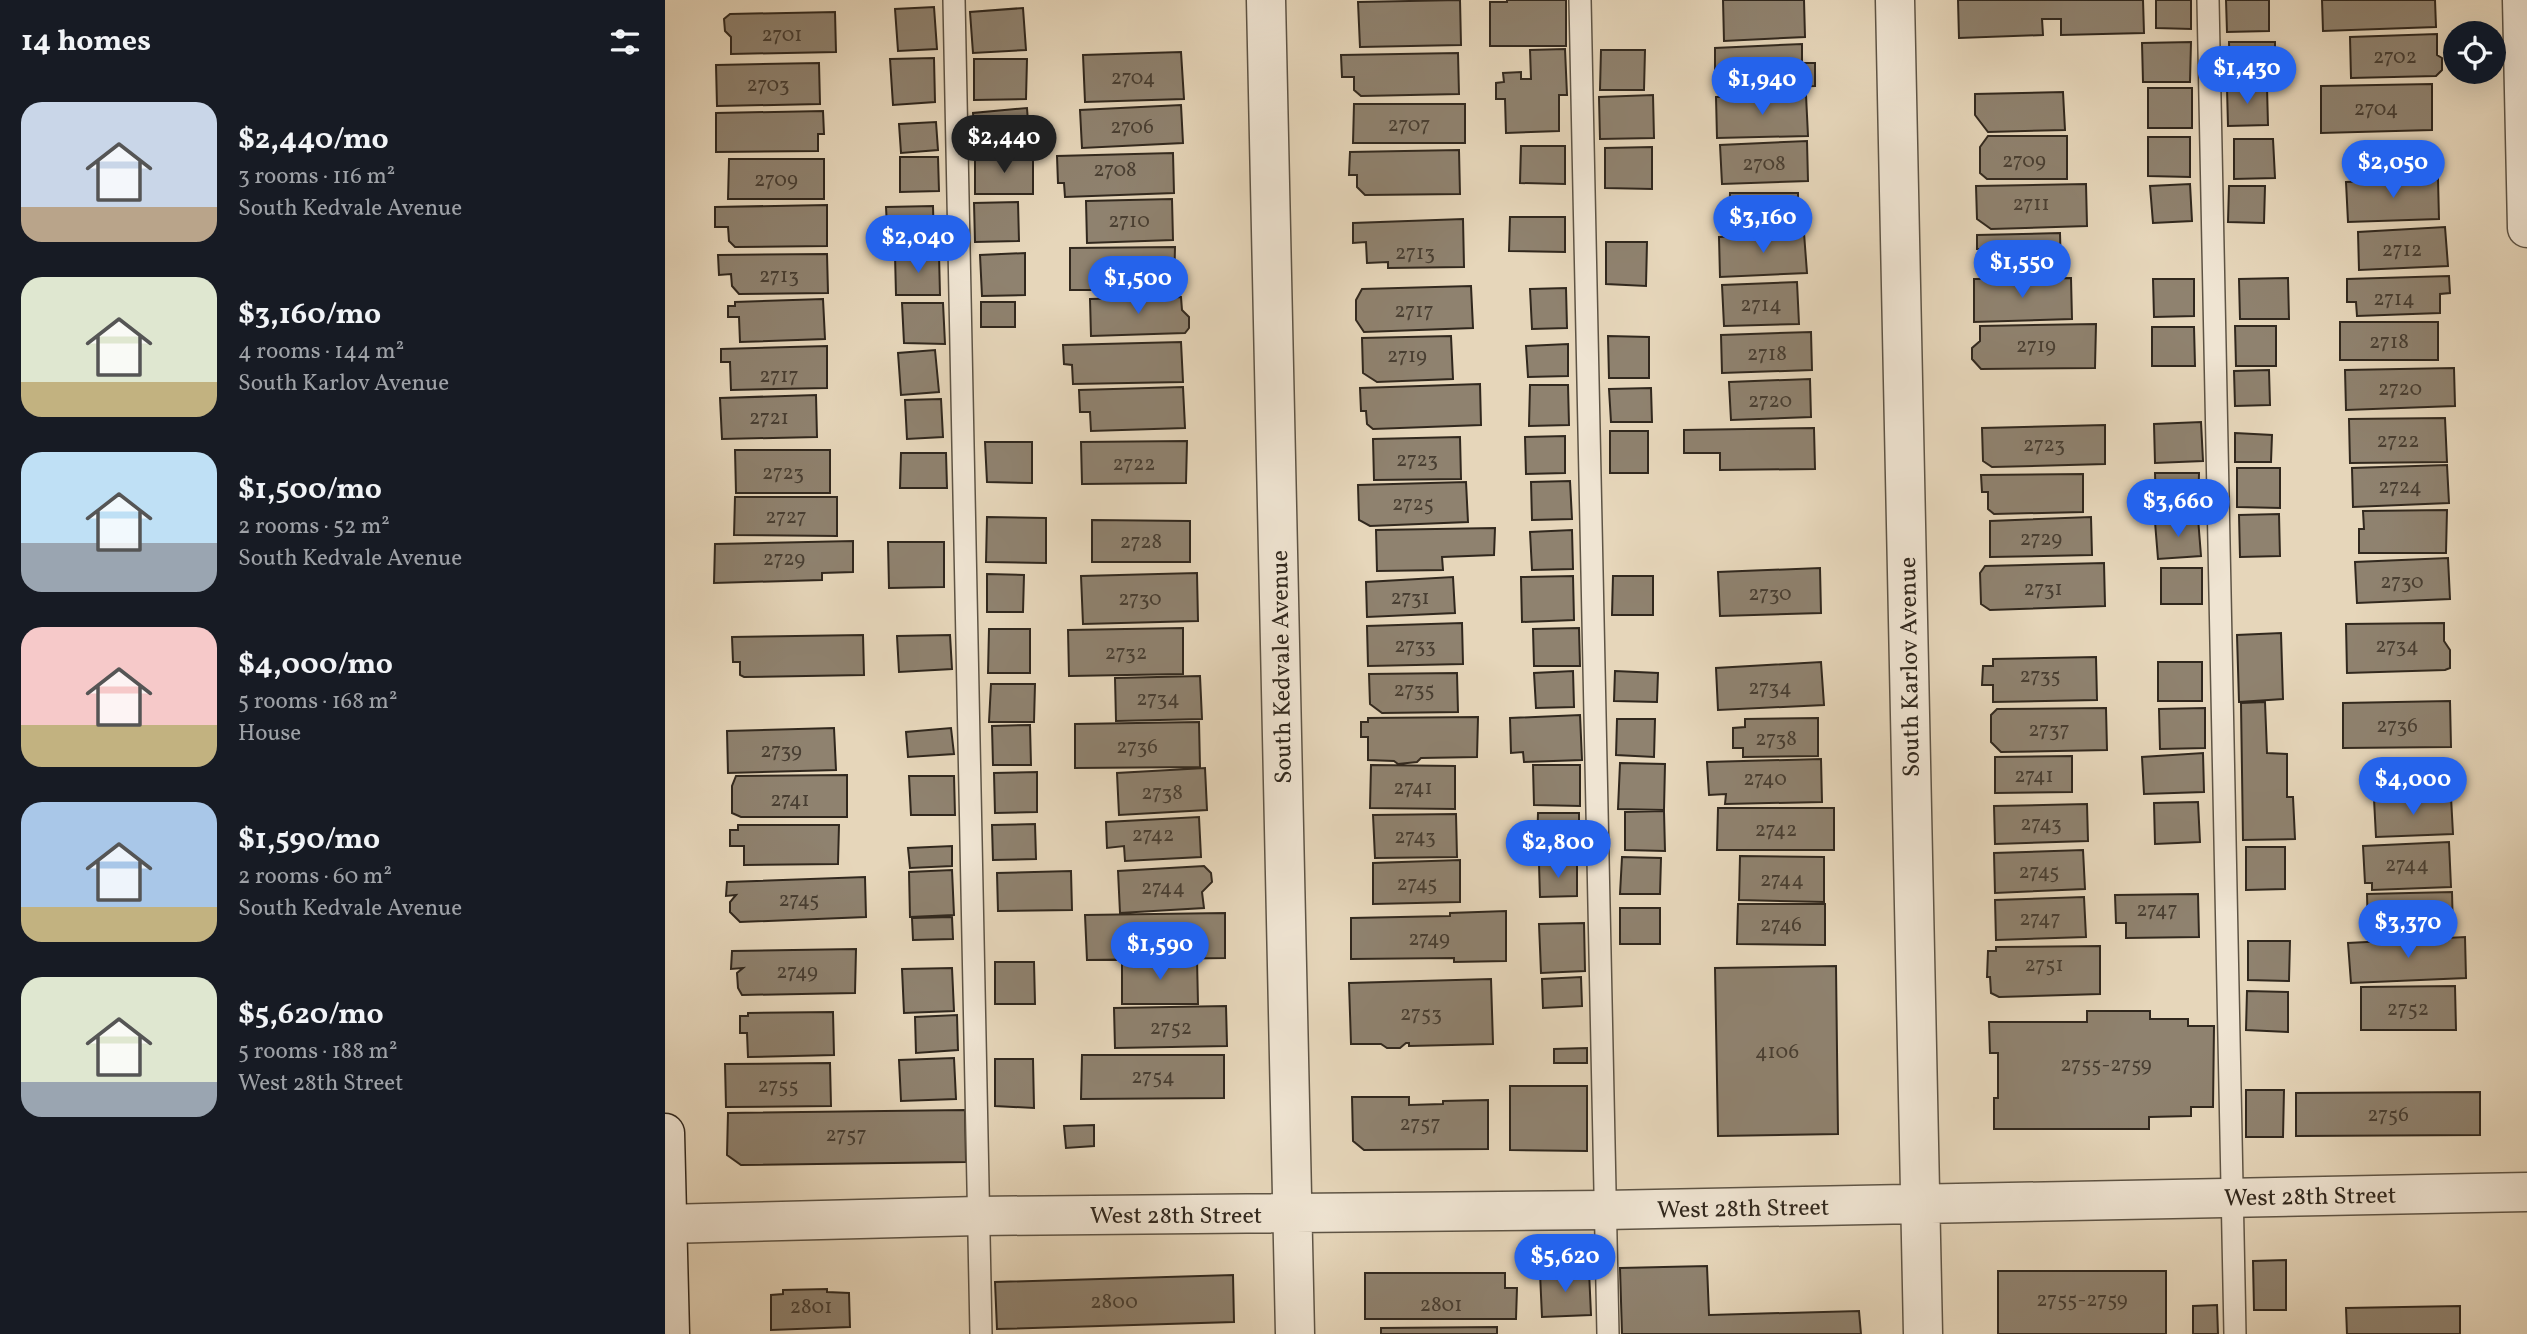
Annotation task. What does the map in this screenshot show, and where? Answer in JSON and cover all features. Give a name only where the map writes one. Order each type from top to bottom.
[{"type":"street","name":"South Kedvale Avenue","points":[[1266,0],[1295,1334]]},
{"type":"street","name":"South Karlov Avenue","points":[[1895,0],[1923,1334]]},
{"type":"street","points":[[2522,0],[2527,228]]},
{"type":"street","points":[[665,1133],[670,1334]]},
{"type":"street","name":"West 28th Street","points":[[666,1224],[978,1216],[1605,1210],[2527,1192]]},
{"type":"lane","points":[[954,0],[981,1334]]},
{"type":"lane","points":[[1580,0],[1608,1334]]},
{"type":"lane","points":[[2208,0],[2235,1334]]},
{"type":"building","points":[[1460,0],[1461,45],[1360,47],[1358,2]]},
{"type":"building","points":[[1566,0],[1566,46],[1490,46],[1490,2]]},
{"type":"building","points":[[1723,0],[1804,0],[1805,37],[1724,41]]},
{"type":"building","points":[[1958,0],[2143,0],[2144,33],[2061,35],[2061,19],[2042,19],[2043,35],[1959,38]]},
{"type":"building","points":[[2156,0],[2191,0],[2191,29],[2156,28]]},
{"type":"building","points":[[2226,0],[2269,0],[2269,31],[2227,32]]},
{"type":"building","points":[[2322,0],[2435,0],[2436,27],[2323,31]]},
{"type":"building","points":[[934,7],[937,49],[898,51],[895,9]]},
{"type":"building","points":[[1023,8],[1026,50],[973,53],[970,12]]},
{"type":"building","points":[[835,12],[836,52],[731,54],[731,37],[725,31],[724,19],[730,14]]},
{"type":"building","points":[[2437,34],[2437,55],[2442,58],[2442,70],[2436,76],[2351,78],[2350,37]]},
{"type":"building","points":[[2191,42],[2190,82],[2143,82],[2142,43]]},
{"type":"building","points":[[2229,42],[2275,42],[2275,82],[2230,82]]},
{"type":"building","points":[[1802,44],[1802,63],[1815,63],[1815,86],[1715,89],[1715,48]]},
{"type":"building","points":[[1565,49],[1567,95],[1559,95],[1559,131],[1506,133],[1505,99],[1496,99],[1496,83],[1504,82],[1503,73],[1521,72],[1521,79],[1531,79],[1530,50]]},
{"type":"building","points":[[1601,50],[1645,50],[1644,90],[1600,90]]},
{"type":"building","points":[[1181,52],[1184,99],[1085,102],[1083,55]]},
{"type":"building","points":[[1458,53],[1459,94],[1361,96],[1354,90],[1354,77],[1342,77],[1341,55]]},
{"type":"building","points":[[934,58],[935,102],[893,105],[890,59]]},
{"type":"building","points":[[974,59],[1027,59],[1026,99],[974,100]]},
{"type":"building","points":[[819,63],[820,104],[717,106],[716,65]]},
{"type":"building","points":[[2432,84],[2432,130],[2321,133],[2321,86]]},
{"type":"building","points":[[2267,87],[2268,125],[2228,126],[2227,88]]},
{"type":"building","points":[[2148,88],[2192,88],[2192,128],[2148,128]]},
{"type":"building","points":[[2063,92],[2065,130],[1988,132],[1975,115],[1975,94]]},
{"type":"building","points":[[1653,95],[1654,138],[1600,139],[1599,97]]},
{"type":"building","points":[[1806,95],[1808,136],[1717,138],[1716,97]]},
{"type":"building","points":[[1354,104],[1465,104],[1465,143],[1353,143]]},
{"type":"building","points":[[1181,105],[1183,143],[1082,148],[1080,110]]},
{"type":"building","points":[[1027,108],[1030,150],[976,153],[973,113]]},
{"type":"building","points":[[823,111],[824,134],[818,134],[818,151],[716,152],[716,113]]},
{"type":"building","points":[[936,122],[938,150],[901,153],[899,124]]},
{"type":"building","points":[[1988,136],[2067,136],[2067,179],[1987,179],[1980,173],[1980,147]]},
{"type":"building","points":[[2148,137],[2190,137],[2190,177],[2148,176]]},
{"type":"building","points":[[2234,139],[2273,139],[2275,178],[2234,179]]},
{"type":"building","points":[[1807,141],[1808,181],[1722,184],[1720,145]]},
{"type":"building","points":[[1521,146],[1565,146],[1565,184],[1520,183]]},
{"type":"building","points":[[1652,147],[1652,189],[1605,188],[1605,148]]},
{"type":"building","points":[[1459,150],[1460,194],[1365,195],[1357,187],[1357,175],[1349,175],[1350,152]]},
{"type":"building","points":[[1173,153],[1174,193],[1065,197],[1064,183],[1058,183],[1057,156]]},
{"type":"building","points":[[1033,156],[1033,194],[975,194],[975,157]]},
{"type":"building","points":[[900,157],[938,157],[939,191],[900,192]]},
{"type":"building","points":[[729,159],[824,159],[824,199],[728,199]]},
{"type":"building","points":[[2438,179],[2439,219],[2348,222],[2346,182]]},
{"type":"building","points":[[2086,184],[2087,226],[1991,229],[1977,219],[1976,186]]},
{"type":"building","points":[[2190,184],[2192,221],[2153,223],[2150,186]]},
{"type":"building","points":[[2229,186],[2265,186],[2264,223],[2228,222]]},
{"type":"building","points":[[1730,193],[1798,193],[1798,230],[1729,231]]},
{"type":"building","points":[[1172,199],[1173,240],[1087,243],[1086,201]]},
{"type":"building","points":[[1018,202],[1019,241],[975,242],[974,203]]},
{"type":"building","points":[[827,205],[827,246],[735,247],[729,241],[728,227],[715,227],[715,207]]},
{"type":"building","points":[[933,206],[934,244],[888,246],[886,207]]},
{"type":"building","points":[[1510,217],[1565,217],[1565,252],[1509,251]]},
{"type":"building","points":[[1463,219],[1464,267],[1388,268],[1388,262],[1367,263],[1366,242],[1353,243],[1353,223]]},
{"type":"building","points":[[2445,227],[2448,266],[2359,270],[2358,232]]},
{"type":"building","points":[[1804,233],[1807,273],[1720,277],[1719,237]]},
{"type":"building","points":[[2060,233],[2061,271],[1985,273],[1985,249],[1977,249],[1977,235]]},
{"type":"building","points":[[1606,242],[1647,242],[1646,286],[1606,284]]},
{"type":"building","points":[[1175,247],[1174,290],[1070,290],[1070,248]]},
{"type":"building","points":[[1025,253],[1025,295],[982,296],[980,255]]},
{"type":"building","points":[[827,254],[828,293],[739,294],[732,286],[731,274],[719,275],[718,255]]},
{"type":"building","points":[[939,254],[940,295],[896,295],[895,255]]},
{"type":"building","points":[[2449,276],[2450,293],[2440,294],[2440,313],[2357,316],[2356,302],[2347,302],[2347,279]]},
{"type":"building","points":[[2071,278],[2072,319],[1974,322],[1974,279]]},
{"type":"building","points":[[2288,278],[2289,319],[2240,319],[2239,279]]},
{"type":"building","points":[[2153,279],[2194,279],[2194,316],[2154,317]]},
{"type":"building","points":[[1797,282],[1799,324],[1724,326],[1722,285]]},
{"type":"building","points":[[1471,286],[1473,328],[1364,332],[1356,320],[1356,300],[1362,289]]},
{"type":"building","points":[[1566,288],[1567,328],[1532,329],[1530,289]]},
{"type":"building","points":[[1181,297],[1182,310],[1189,317],[1189,328],[1185,333],[1091,336],[1090,299]]},
{"type":"building","points":[[823,299],[825,339],[740,342],[739,317],[728,317],[728,306],[735,306],[735,302]]},
{"type":"building","points":[[981,302],[1015,302],[1015,327],[981,327]]},
{"type":"building","points":[[902,303],[943,303],[945,344],[904,343]]},
{"type":"building","points":[[2340,322],[2438,322],[2438,360],[2340,360]]},
{"type":"building","points":[[2096,324],[2095,368],[1981,369],[1972,359],[1972,348],[1980,341],[1980,326]]},
{"type":"building","points":[[2235,326],[2276,326],[2276,366],[2236,366]]},
{"type":"building","points":[[2152,327],[2194,327],[2195,366],[2152,366]]},
{"type":"building","points":[[1811,332],[1812,370],[1722,373],[1721,335]]},
{"type":"building","points":[[1451,336],[1453,379],[1377,382],[1363,373],[1362,338]]},
{"type":"building","points":[[1608,336],[1649,337],[1649,378],[1609,378]]},
{"type":"building","points":[[1181,342],[1183,382],[1073,384],[1072,365],[1064,364],[1063,345]]},
{"type":"building","points":[[1568,344],[1568,376],[1528,377],[1526,346]]},
{"type":"building","points":[[827,346],[827,388],[731,390],[730,362],[721,362],[721,349]]},
{"type":"building","points":[[935,350],[939,392],[901,395],[898,353]]},
{"type":"building","points":[[2454,368],[2455,406],[2346,410],[2345,370]]},
{"type":"building","points":[[2269,370],[2270,405],[2235,406],[2234,371]]},
{"type":"building","points":[[1810,379],[1811,417],[1731,420],[1729,382]]},
{"type":"building","points":[[1480,384],[1481,425],[1373,429],[1367,424],[1366,411],[1361,411],[1360,388]]},
{"type":"building","points":[[1530,385],[1568,385],[1569,425],[1529,426]]},
{"type":"building","points":[[1183,387],[1185,428],[1091,431],[1090,412],[1080,412],[1079,390]]},
{"type":"building","points":[[1651,388],[1652,422],[1611,422],[1609,389]]},
{"type":"building","points":[[816,395],[817,437],[722,439],[720,398]]},
{"type":"building","points":[[941,399],[943,437],[907,439],[905,400]]},
{"type":"building","points":[[2445,418],[2447,462],[2350,463],[2349,419]]},
{"type":"building","points":[[2201,422],[2203,461],[2155,463],[2154,424]]},
{"type":"building","points":[[2105,425],[2105,464],[1992,467],[1983,461],[1982,428]]},
{"type":"building","points":[[1814,428],[1815,469],[1720,470],[1720,453],[1684,453],[1684,430]]},
{"type":"building","points":[[1610,431],[1648,431],[1648,473],[1610,473]]},
{"type":"building","points":[[2235,433],[2272,435],[2271,462],[2235,462]]},
{"type":"building","points":[[1565,436],[1565,473],[1526,474],[1525,437]]},
{"type":"building","points":[[1460,437],[1461,479],[1374,480],[1373,439]]},
{"type":"building","points":[[1187,441],[1186,483],[1082,484],[1081,442]]},
{"type":"building","points":[[985,442],[1032,442],[1032,483],[987,482]]},
{"type":"building","points":[[735,450],[830,450],[830,493],[736,493]]},
{"type":"building","points":[[901,453],[946,453],[947,488],[900,488]]},
{"type":"building","points":[[2447,465],[2449,503],[2353,507],[2352,468]]},
{"type":"building","points":[[2237,468],[2280,468],[2280,508],[2237,507]]},
{"type":"building","points":[[2155,473],[2199,473],[2198,510],[2156,511]]},
{"type":"building","points":[[2083,474],[2083,512],[1994,514],[1988,509],[1988,492],[1982,492],[1981,475]]},
{"type":"building","points":[[1570,481],[1572,519],[1532,520],[1531,482]]},
{"type":"building","points":[[1466,482],[1468,522],[1370,526],[1359,520],[1358,485]]},
{"type":"building","points":[[735,497],[837,497],[837,536],[734,535]]},
{"type":"building","points":[[2447,510],[2446,553],[2359,553],[2359,529],[2364,529],[2363,511]]},
{"type":"building","points":[[2279,514],[2280,556],[2240,557],[2239,515]]},
{"type":"building","points":[[987,517],[1046,518],[1046,563],[986,562]]},
{"type":"building","points":[[2091,517],[2092,555],[1990,557],[1990,521]]},
{"type":"building","points":[[2198,518],[2201,556],[2158,559],[2155,522]]},
{"type":"building","points":[[1092,520],[1190,521],[1190,562],[1092,562]]},
{"type":"building","points":[[1495,528],[1494,555],[1442,557],[1443,570],[1377,571],[1376,530]]},
{"type":"building","points":[[1572,530],[1573,569],[1532,570],[1530,532]]},
{"type":"building","points":[[853,541],[853,572],[822,573],[822,580],[714,583],[715,544]]},
{"type":"building","points":[[888,542],[944,542],[944,587],[889,588]]},
{"type":"building","points":[[2448,558],[2450,599],[2357,603],[2355,562]]},
{"type":"building","points":[[2104,563],[2105,606],[1990,610],[1981,604],[1980,573],[1985,566]]},
{"type":"building","points":[[1820,568],[1821,613],[1720,616],[1718,572]]},
{"type":"building","points":[[2161,568],[2202,568],[2202,604],[2161,604]]},
{"type":"building","points":[[1197,573],[1198,621],[1083,624],[1081,576]]},
{"type":"building","points":[[987,574],[1024,575],[1023,612],[987,612]]},
{"type":"building","points":[[1573,576],[1574,620],[1522,622],[1521,577]]},
{"type":"building","points":[[1613,576],[1653,576],[1653,615],[1612,615]]},
{"type":"building","points":[[1453,577],[1455,613],[1367,617],[1366,582]]},
{"type":"building","points":[[1462,623],[1463,664],[1368,666],[1367,626]]},
{"type":"building","points":[[2444,623],[2444,641],[2450,650],[2450,668],[2347,673],[2346,624]]},
{"type":"building","points":[[1183,628],[1183,674],[1069,676],[1068,630]]},
{"type":"building","points":[[1579,628],[1580,666],[1534,666],[1533,629]]},
{"type":"building","points":[[989,629],[1030,629],[1030,673],[988,673]]},
{"type":"building","points":[[2281,633],[2283,699],[2239,702],[2237,635]]},
{"type":"building","points":[[863,635],[864,675],[744,677],[740,675],[740,662],[733,662],[732,637]]},
{"type":"building","points":[[950,635],[952,669],[899,672],[897,636]]},
{"type":"building","points":[[2096,657],[2097,700],[1993,702],[1993,685],[1982,685],[1983,666],[1993,666],[1993,659]]},
{"type":"building","points":[[1821,662],[1824,705],[1718,710],[1716,668]]},
{"type":"building","points":[[2158,662],[2202,662],[2202,701],[2158,701]]},
{"type":"building","points":[[1573,671],[1574,707],[1536,708],[1534,673]]},
{"type":"building","points":[[1615,671],[1658,673],[1657,702],[1614,701]]},
{"type":"building","points":[[1457,673],[1458,712],[1382,713],[1370,704],[1369,674]]},
{"type":"building","points":[[1200,676],[1202,719],[1116,721],[1115,678]]},
{"type":"building","points":[[991,684],[1035,684],[1034,722],[989,722]]},
{"type":"building","points":[[2450,701],[2451,747],[2343,748],[2343,703]]},
{"type":"building","points":[[2265,702],[2267,753],[2287,754],[2287,797],[2293,797],[2295,839],[2243,840],[2241,703]]},
{"type":"building","points":[[2106,708],[2107,750],[2001,752],[1991,742],[1991,715],[1997,709]]},
{"type":"building","points":[[2205,708],[2205,748],[2160,749],[2159,709]]},
{"type":"building","points":[[1580,715],[1582,760],[1524,762],[1523,752],[1511,753],[1510,718]]},
{"type":"building","points":[[1478,717],[1477,757],[1421,758],[1417,762],[1398,764],[1394,761],[1368,760],[1368,737],[1361,737],[1361,722],[1368,722],[1368,718]]},
{"type":"building","points":[[1818,718],[1818,756],[1743,757],[1743,748],[1733,748],[1733,728],[1745,727],[1745,719]]},
{"type":"building","points":[[1617,719],[1655,719],[1654,757],[1616,755]]},
{"type":"building","points":[[1199,722],[1200,767],[1075,768],[1075,724]]},
{"type":"building","points":[[1030,725],[1031,765],[993,765],[992,726]]},
{"type":"building","points":[[834,728],[836,770],[728,773],[727,731]]},
{"type":"building","points":[[951,728],[954,754],[908,757],[906,732]]},
{"type":"building","points":[[2203,753],[2204,792],[2144,794],[2142,757]]},
{"type":"building","points":[[2072,756],[2072,792],[1995,793],[1995,757]]},
{"type":"building","points":[[1821,759],[1822,802],[1725,804],[1726,794],[1709,795],[1707,762]]},
{"type":"building","points":[[1620,763],[1665,764],[1664,810],[1618,809]]},
{"type":"building","points":[[1371,765],[1455,766],[1455,809],[1370,808]]},
{"type":"building","points":[[1533,765],[1580,765],[1580,806],[1534,805]]},
{"type":"building","points":[[1205,768],[1207,810],[1119,815],[1117,773]]},
{"type":"building","points":[[1037,772],[1037,812],[995,813],[994,773]]},
{"type":"building","points":[[847,775],[847,817],[741,817],[732,813],[732,786],[736,776]]},
{"type":"building","points":[[909,776],[954,776],[955,815],[911,815]]},
{"type":"building","points":[[2451,797],[2453,834],[2376,837],[2374,799]]},
{"type":"building","points":[[2198,802],[2200,842],[2155,844],[2154,803]]},
{"type":"building","points":[[2087,804],[2088,841],[1995,844],[1994,806]]},
{"type":"building","points":[[1718,808],[1834,808],[1834,850],[1717,850]]},
{"type":"building","points":[[1664,811],[1665,851],[1625,850],[1625,812]]},
{"type":"building","points":[[1538,813],[1579,813],[1579,848],[1537,848]]},
{"type":"building","points":[[1456,814],[1457,857],[1375,858],[1373,815]]},
{"type":"building","points":[[1199,817],[1201,857],[1125,861],[1124,846],[1107,848],[1106,822]]},
{"type":"building","points":[[1035,824],[1036,859],[993,860],[992,825]]},
{"type":"building","points":[[738,825],[839,825],[838,864],[744,865],[744,846],[730,846],[730,830],[738,830]]},
{"type":"building","points":[[2449,842],[2451,887],[2372,890],[2372,883],[2365,883],[2363,846]]},
{"type":"building","points":[[952,846],[952,866],[910,868],[908,848]]},
{"type":"building","points":[[2246,847],[2285,847],[2285,889],[2246,890]]},
{"type":"building","points":[[2083,850],[2085,889],[1995,893],[1994,853]]},
{"type":"building","points":[[1740,856],[1824,857],[1824,902],[1739,900]]},
{"type":"building","points":[[1622,857],[1661,858],[1660,894],[1620,894]]},
{"type":"building","points":[[1460,860],[1460,902],[1373,904],[1373,863]]},
{"type":"building","points":[[1577,862],[1577,896],[1540,897],[1539,864]]},
{"type":"building","points":[[1204,866],[1211,873],[1212,882],[1202,892],[1204,908],[1120,913],[1118,871]]},
{"type":"building","points":[[952,870],[954,915],[910,917],[909,872]]},
{"type":"building","points":[[1071,871],[1072,910],[998,911],[997,873]]},
{"type":"building","points":[[865,877],[866,917],[740,922],[730,912],[730,902],[736,895],[726,896],[727,882]]},
{"type":"building","points":[[2452,892],[2453,932],[2368,933],[2367,894]]},
{"type":"building","points":[[2198,894],[2199,937],[2126,938],[2126,923],[2116,923],[2115,895]]},
{"type":"building","points":[[2084,897],[2086,937],[1996,940],[1995,900]]},
{"type":"building","points":[[1738,904],[1825,904],[1825,945],[1737,944]]},
{"type":"building","points":[[1620,908],[1660,908],[1660,944],[1620,944]]},
{"type":"building","points":[[1506,911],[1506,961],[1454,962],[1454,958],[1351,959],[1351,918],[1450,916],[1450,913]]},
{"type":"building","points":[[1225,913],[1225,958],[1087,960],[1085,915]]},
{"type":"building","points":[[952,917],[953,939],[913,940],[912,918]]},
{"type":"building","points":[[1584,923],[1585,971],[1541,973],[1539,924]]},
{"type":"building","points":[[2465,937],[2466,978],[2351,983],[2348,943]]},
{"type":"building","points":[[2248,941],[2290,941],[2289,981],[2248,980]]},
{"type":"building","points":[[2100,946],[2100,994],[1999,997],[1991,993],[1990,977],[1987,977],[1988,951],[1996,951],[1996,947]]},
{"type":"building","points":[[856,949],[855,993],[742,995],[738,988],[737,973],[743,968],[731,969],[732,951]]},
{"type":"building","points":[[1197,959],[1198,1004],[1122,1004],[1122,960]]},
{"type":"building","points":[[995,962],[1034,962],[1035,1004],[995,1004]]},
{"type":"building","points":[[1836,966],[1838,1134],[1718,1136],[1715,968]]},
{"type":"building","points":[[952,968],[954,1011],[904,1013],[902,969]]},
{"type":"building","points":[[1581,977],[1582,1006],[1543,1008],[1542,979]]},
{"type":"building","points":[[1491,979],[1493,1044],[1409,1046],[1409,1043],[1406,1043],[1400,1048],[1387,1048],[1381,1044],[1351,1044],[1349,983]]},
{"type":"building","points":[[2455,986],[2456,1030],[2361,1030],[2361,987]]},
{"type":"building","points":[[2247,991],[2288,992],[2288,1032],[2246,1030]]},
{"type":"building","points":[[1226,1006],[1227,1046],[1115,1048],[1114,1008]]},
{"type":"building","points":[[2087,1011],[2150,1011],[2150,1019],[2188,1019],[2188,1026],[2214,1026],[2213,1107],[2191,1107],[2191,1116],[2149,1117],[2149,1129],[1994,1129],[1994,1098],[1998,1098],[1998,1053],[1990,1053],[1989,1022],[2087,1022]]},
{"type":"building","points":[[833,1012],[834,1055],[748,1057],[747,1033],[740,1033],[740,1016],[748,1016],[748,1013]]},
{"type":"building","points":[[957,1015],[958,1050],[916,1053],[915,1017]]},
{"type":"building","points":[[1587,1048],[1587,1063],[1554,1063],[1554,1049]]},
{"type":"building","points":[[1082,1055],[1224,1055],[1224,1098],[1081,1099]]},
{"type":"building","points":[[954,1058],[956,1099],[901,1101],[899,1060]]},
{"type":"building","points":[[995,1059],[1033,1059],[1034,1108],[995,1106]]},
{"type":"building","points":[[830,1063],[831,1106],[726,1107],[725,1064]]},
{"type":"building","points":[[1510,1086],[1587,1086],[1587,1151],[1510,1150]]},
{"type":"building","points":[[2246,1090],[2284,1090],[2283,1137],[2246,1137]]},
{"type":"building","points":[[2480,1092],[2480,1135],[2296,1136],[2296,1093]]},
{"type":"building","points":[[1352,1097],[1409,1097],[1409,1105],[1488,1100],[1488,1149],[1364,1150],[1353,1141]]},
{"type":"building","points":[[965,1110],[966,1162],[741,1165],[727,1155],[728,1113]]},
{"type":"building","points":[[1094,1125],[1094,1146],[1066,1148],[1064,1126]]},
{"type":"building","points":[[2286,1260],[2286,1310],[2254,1310],[2253,1261]]},
{"type":"building","points":[[1707,1266],[1709,1315],[1859,1311],[1861,1334],[1622,1334],[1620,1268]]},
{"type":"building","points":[[1589,1271],[1591,1315],[1542,1317],[1540,1273]]},
{"type":"building","points":[[1998,1271],[2166,1271],[2166,1334],[1998,1334]]},
{"type":"building","points":[[1365,1273],[1505,1273],[1505,1288],[1517,1288],[1516,1319],[1365,1319]]},
{"type":"building","points":[[1233,1275],[1234,1322],[997,1329],[995,1282]]},
{"type":"building","points":[[827,1289],[827,1292],[849,1293],[850,1327],[771,1330],[771,1295],[783,1294],[783,1290]]},
{"type":"building","points":[[2217,1305],[2218,1334],[2193,1334],[2193,1306]]},
{"type":"building","points":[[2460,1306],[2460,1334],[2347,1334],[2346,1308]]},
{"type":"building","points":[[1497,1327],[1497,1334],[1381,1334],[1381,1328]]}]
